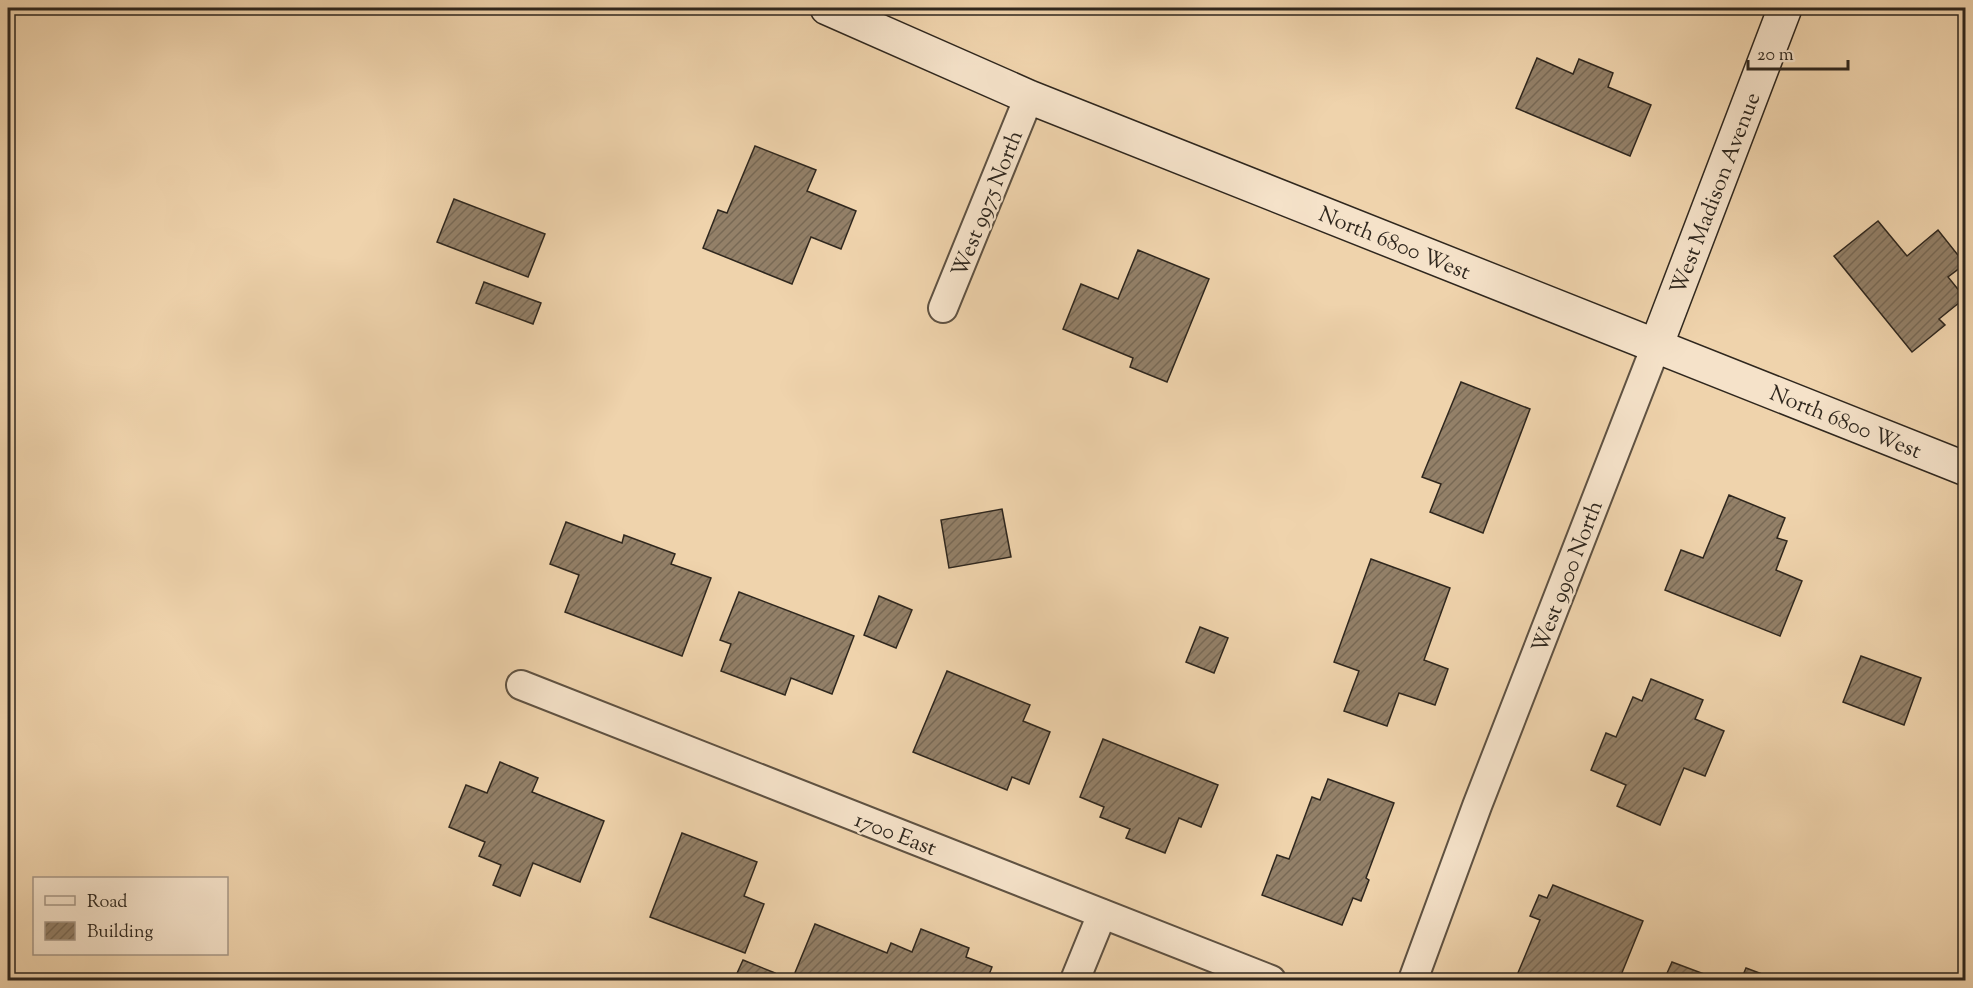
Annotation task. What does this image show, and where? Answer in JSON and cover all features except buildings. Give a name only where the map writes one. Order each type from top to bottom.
[{"type":"street","name":"North 6800 West","points":[[827,8],[1029,97],[1965,469]]},
{"type":"street","name":"West Madison Avenue","points":[[1656,345],[1785,8]]},
{"type":"street","name":"West 9975 North","points":[[943,308],[1029,97]]},
{"type":"street","name":"West 9900 North","points":[[1413,981],[1477,806],[1656,345]]},
{"type":"street","name":"1700 East","points":[[521,686],[1271,981]]},
{"type":"street","points":[[1075,981],[1102,914]]}]
